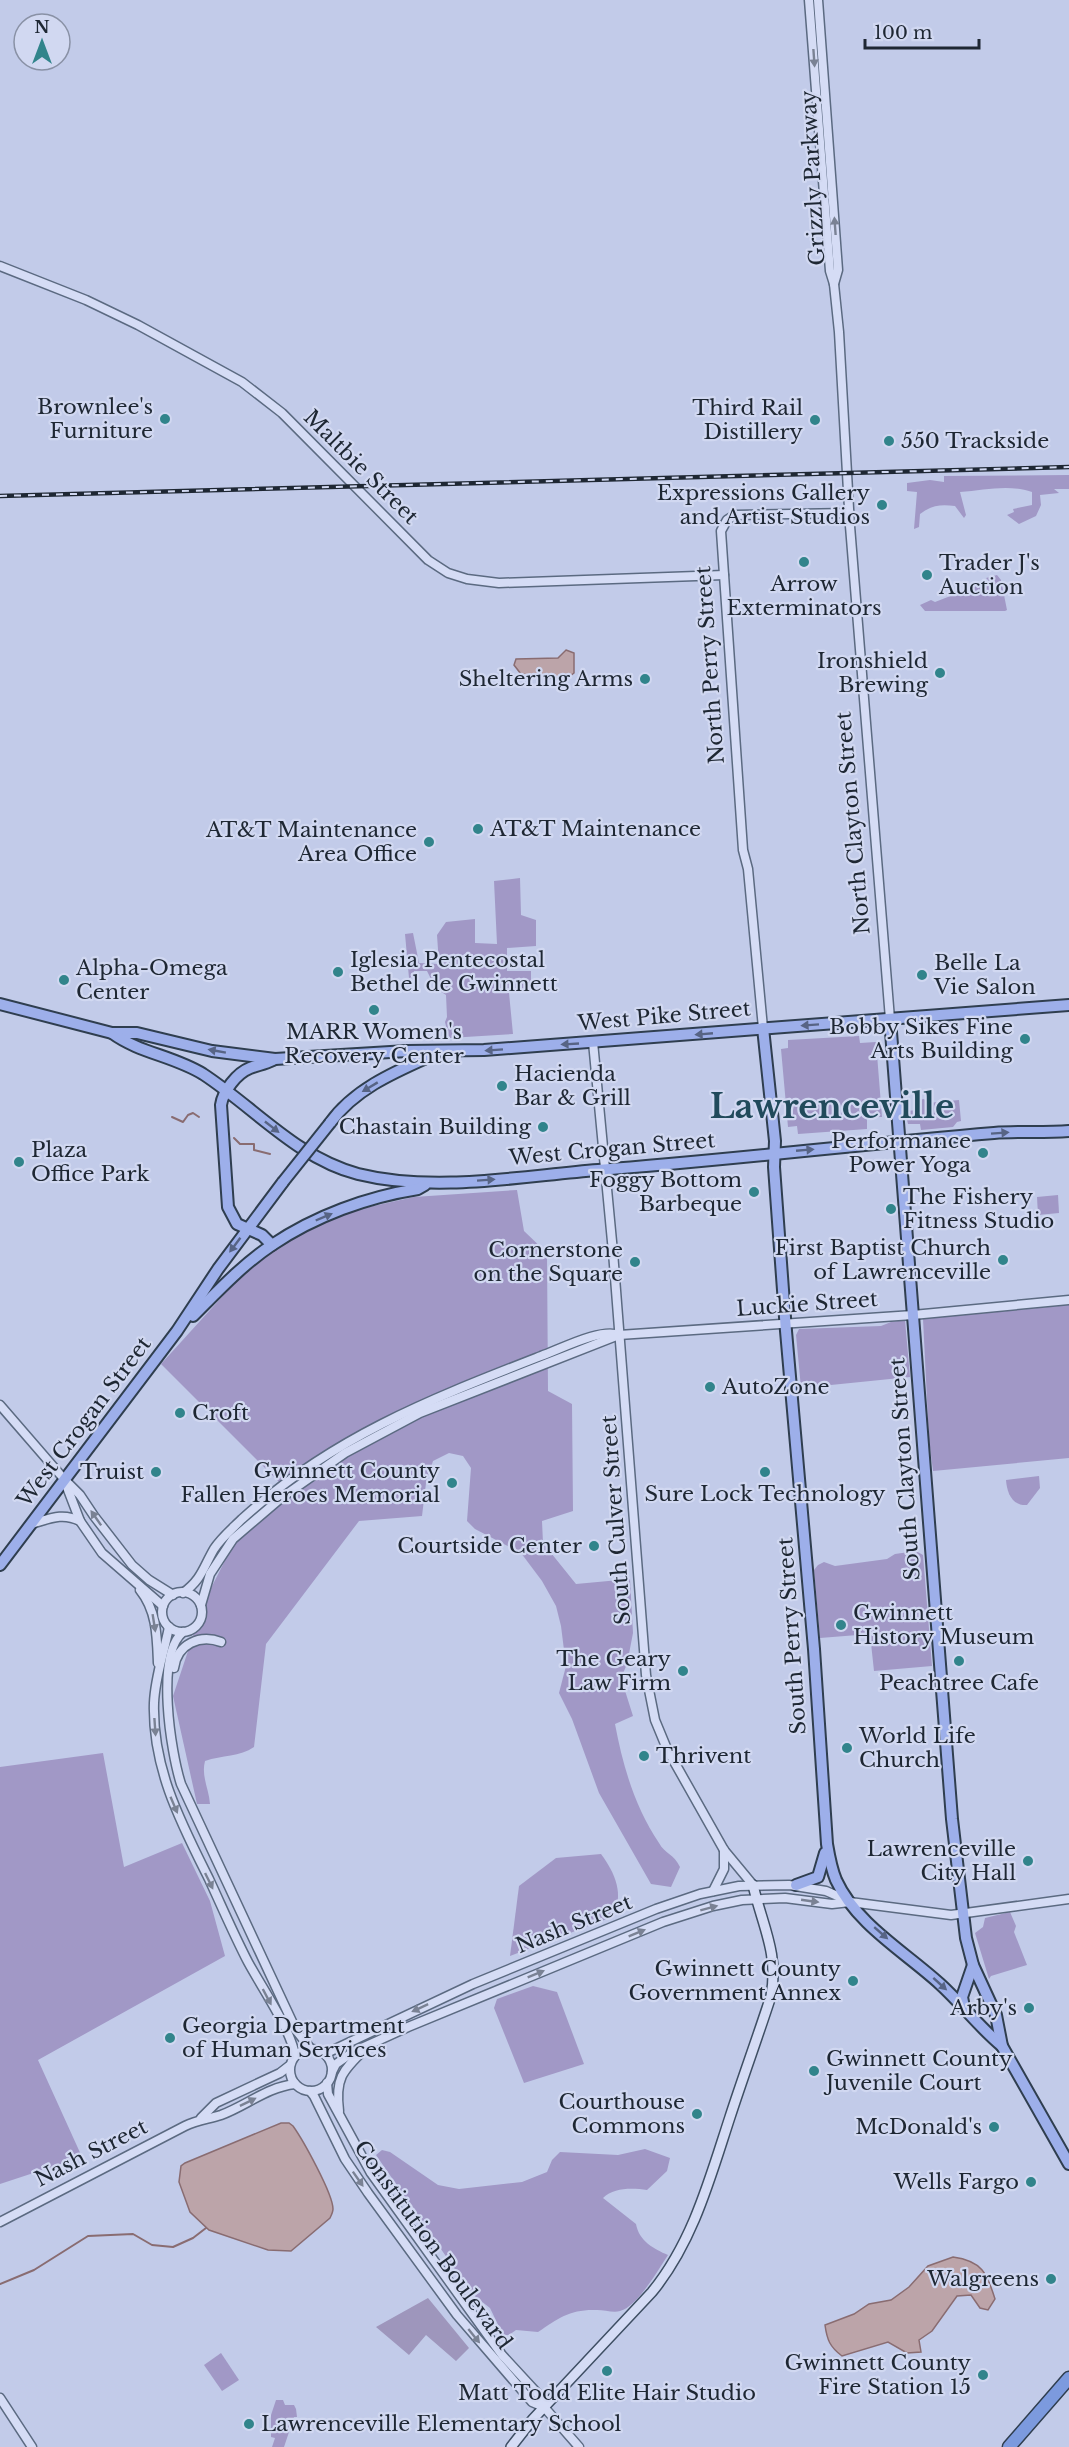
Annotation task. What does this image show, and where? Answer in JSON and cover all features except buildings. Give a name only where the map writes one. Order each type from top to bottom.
[{"type":"highway","points":[[1009,2447],[1069,2378]]},
{"type":"main road","name":"West Pike Street","points":[[0,1004],[112,1033],[137,1033],[212,1051],[274,1059],[441,1052],[593,1042],[1069,1005]]},
{"type":"main road","name":"North Clayton Street","points":[[890,1019],[899,1142]]},
{"type":"main road","points":[[763,1028],[774,1153]]},
{"type":"main road","name":"West Pike Street","points":[[112,1033],[127,1044],[182,1063],[226,1091]]},
{"type":"main road","name":"West Pike Street","points":[[330,1123],[340,1110],[363,1090],[441,1052]]},
{"type":"main road","points":[[272,1245],[262,1235],[237,1224],[226,1201],[221,1105],[226,1091],[246,1069],[274,1059]]},
{"type":"main road","name":"West Crogan Street","points":[[226,1091],[286,1138],[317,1158],[346,1171],[427,1184],[687,1164],[774,1153],[1005,1132],[1069,1131]]},
{"type":"main road","name":"West Crogan Street","points":[[0,1565],[177,1331],[248,1228],[330,1123]]},
{"type":"main road","name":"South Clayton Street","points":[[899,1142],[950,1798],[966,1938],[974,1965],[996,2015],[1002,2046],[1069,2164]]},
{"type":"main road","name":"South Perry Street","points":[[774,1153],[785,1324],[814,1649],[827,1844],[837,1881],[860,1915],[964,2008],[980,2027],[1002,2046]]},
{"type":"main road","name":"West Crogan Street","points":[[177,1331],[237,1272],[272,1245],[311,1223],[343,1209],[418,1189],[427,1184]]},
{"type":"main road","points":[[796,1885],[818,1877],[827,1844]]},
{"type":"main road","points":[[511,2447],[544,2407],[652,2292],[665,2276],[686,2239],[704,2193],[771,1996],[773,1954],[753,1885]]},
{"type":"main road","points":[[964,2008],[962,1996],[974,1965]]},
{"type":"street","name":"Grizzly Parkway","points":[[809,0],[830,271],[834,284]]},
{"type":"street","name":"Grizzly Parkway","points":[[818,0],[838,270],[834,284]]},
{"type":"street","name":"Maltbie Street","points":[[0,266],[86,300],[242,381],[282,413],[415,548],[448,573],[493,583],[724,575]]},
{"type":"street","name":"North Clayton Street","points":[[834,284],[842,368],[849,513],[890,1019]]},
{"type":"street","name":"North Perry Street","points":[[763,1028],[740,809],[721,531],[727,520],[735,515],[849,513]]},
{"type":"street","name":"South Culver Street","points":[[593,1042],[606,1170],[646,1675],[650,1699],[655,1720],[667,1749],[724,1850],[753,1885]]},
{"type":"street","name":"Luckie Street","points":[[619,1335],[913,1315],[1069,1300]]},
{"type":"street","points":[[183,1593],[197,1582],[216,1546],[242,1519],[297,1475],[367,1431],[416,1406],[570,1345],[611,1332],[619,1335]]},
{"type":"street","points":[[310,2048],[295,2055],[289,2066],[291,2079],[295,2084],[310,2091],[327,2083],[332,2072],[331,2064],[323,2053],[310,2048],[296,2030],[186,1796],[172,1746],[168,1701],[170,1656],[174,1645],[183,1632],[192,1629],[200,1622],[201,1605],[210,1574],[233,1539],[281,1498],[338,1458],[382,1431],[420,1413],[619,1335]]},
{"type":"street","points":[[0,1405],[80,1495],[100,1525],[132,1565],[149,1580],[173,1595]]},
{"type":"street","points":[[64,1479],[80,1521],[102,1553],[132,1581],[154,1596],[163,1606],[164,1620],[169,1627],[183,1632]]},
{"type":"street","points":[[30,1525],[61,1515],[80,1521]]},
{"type":"street","points":[[132,1581],[148,1602],[155,1617],[158,1671]]},
{"type":"street","points":[[163,1606],[173,1595],[183,1593],[192,1595],[201,1605]]},
{"type":"street","points":[[169,1627],[158,1671],[154,1704],[155,1733],[166,1786],[248,1960],[288,2035],[295,2055]]},
{"type":"street","points":[[168,1701],[174,1662],[180,1651],[188,1643],[201,1639],[212,1638],[221,1642]]},
{"type":"street","points":[[713,1891],[724,1869],[724,1850]]},
{"type":"street","name":"Nash Street","points":[[323,2053],[331,2052],[473,1984],[656,1909],[713,1891],[753,1885],[796,1885],[826,1891],[850,1902]]},
{"type":"street","name":"Nash Street","points":[[332,2072],[343,2058],[408,2027],[663,1922],[713,1906],[756,1899],[785,1898],[832,1904],[850,1902],[925,1913],[963,1915],[1069,1899]]},
{"type":"street","points":[[339,2115],[337,2090],[339,2079],[351,2061],[368,2045]]},
{"type":"street","name":"Nash Street","points":[[200,2119],[216,2103],[280,2073],[289,2066]]},
{"type":"street","name":"Constitution Boulevard","points":[[327,2083],[328,2094],[371,2173],[487,2334],[538,2394],[544,2407],[579,2447]]},
{"type":"street","name":"Nash Street","points":[[0,2222],[32,2203],[200,2119],[220,2115],[281,2086],[295,2084]]},
{"type":"street","name":"Constitution Boulevard","points":[[310,2091],[351,2168],[427,2275],[501,2369],[532,2402],[544,2407]]},
{"type":"street","points":[[0,2398],[32,2447]]},
{"type":"shaded area","points":[[1069,475],[1069,489],[1054,489],[1059,493],[1040,495],[1041,505],[1036,516],[1019,524],[1007,515],[1014,512],[1013,509],[1032,505],[1032,492],[1015,488],[997,488],[960,492],[966,515],[964,518],[955,506],[937,506],[920,514],[919,527],[914,529],[917,492],[907,491],[907,483],[930,480],[944,482],[944,476]]},
{"type":"shaded area","points":[[997,575],[1001,580],[1007,610],[1005,611],[925,611],[920,605],[931,600],[935,602],[989,581],[986,578]]},
{"type":"shaded area","points":[[566,650],[574,653],[574,673],[565,680],[521,674],[514,665],[516,659],[558,658]]},
{"type":"shaded area","points":[[520,878],[521,915],[536,920],[536,946],[507,948],[507,971],[531,971],[531,991],[509,993],[513,1034],[449,1038],[445,1022],[447,1017],[446,995],[440,991],[438,979],[431,979],[427,971],[414,971],[412,977],[409,978],[405,934],[413,933],[419,963],[439,964],[437,935],[446,922],[475,919],[475,943],[497,944],[494,881]]},
{"type":"shaded area","points":[[859,1036],[860,1043],[876,1042],[882,1117],[867,1117],[867,1129],[798,1134],[797,1126],[788,1127],[781,1049],[788,1048],[788,1040]]},
{"type":"shaded area","points":[[924,1099],[928,1103],[959,1100],[961,1121],[953,1127],[921,1130],[920,1124],[908,1124],[905,1111],[919,1110],[918,1100]]},
{"type":"shaded area","points":[[517,1190],[524,1231],[547,1253],[548,1391],[572,1404],[573,1511],[542,1521],[543,1543],[576,1584],[630,1579],[633,1633],[627,1664],[621,1678],[633,1716],[615,1724],[626,1771],[643,1815],[661,1847],[675,1859],[680,1867],[671,1887],[651,1884],[599,1793],[572,1719],[559,1693],[566,1666],[556,1606],[542,1581],[521,1553],[475,1529],[467,1521],[471,1468],[463,1456],[449,1453],[433,1461],[426,1483],[422,1516],[359,1521],[266,1644],[254,1747],[243,1753],[205,1761],[205,1777],[210,1804],[197,1804],[173,1696],[205,1600],[246,1519],[286,1489],[161,1364],[250,1266],[292,1238],[342,1213],[414,1197]]},
{"type":"shaded area","points":[[1058,1195],[1059,1213],[1038,1215],[1037,1197]]},
{"type":"shaded area","points":[[1069,1305],[1069,1458],[933,1471],[929,1440],[923,1319]]},
{"type":"shaded area","points":[[905,1320],[910,1377],[801,1388],[796,1335],[799,1329],[881,1326]]},
{"type":"shaded area","points":[[1039,1476],[1040,1488],[1027,1505],[1022,1505],[1011,1498],[1006,1480]]},
{"type":"shaded area","points":[[916,1551],[923,1555],[932,1666],[874,1671],[870,1634],[820,1638],[814,1570],[818,1565],[824,1562],[835,1566],[887,1559],[895,1554]]},
{"type":"shaded area","points":[[103,1753],[124,1867],[182,1843],[210,1901],[225,1956],[38,2060],[82,2157],[0,2184],[0,1767]]},
{"type":"shaded area","points":[[601,1854],[617,1884],[618,1901],[612,1917],[510,1956],[519,1886],[556,1858]]},
{"type":"shaded area","points":[[1010,1912],[1016,1926],[1014,1932],[1027,1965],[991,1976],[989,1979],[975,1933],[983,1927],[985,1918]]},
{"type":"shaded area","points":[[533,1986],[557,1992],[584,2064],[524,2083],[494,2008],[497,1999]]},
{"type":"shaded area","points":[[281,2123],[289,2123],[293,2126],[317,2167],[332,2202],[333,2210],[330,2218],[291,2251],[268,2250],[209,2230],[190,2212],[179,2182],[181,2166]]},
{"type":"shaded area","points":[[645,2149],[670,2158],[667,2171],[647,2190],[618,2190],[603,2198],[636,2224],[640,2235],[648,2244],[668,2255],[647,2287],[633,2303],[620,2311],[579,2311],[559,2319],[538,2332],[516,2330],[509,2335],[503,2335],[490,2308],[472,2294],[376,2155],[382,2150],[390,2152],[438,2185],[459,2189],[522,2182],[547,2172],[552,2160],[560,2152],[618,2155]]},
{"type":"shaded area","points":[[953,2257],[977,2265],[986,2275],[995,2299],[988,2310],[980,2308],[971,2295],[957,2296],[932,2331],[919,2340],[921,2352],[907,2353],[888,2342],[842,2356],[832,2346],[825,2325],[854,2314],[869,2304],[891,2300],[909,2287],[928,2266]]},
{"type":"shaded area","points":[[428,2298],[469,2348],[456,2361],[426,2335],[409,2355],[376,2327]]},
{"type":"shaded area","points":[[221,2353],[239,2380],[222,2391],[204,2365]]},
{"type":"shaded area","points":[[276,2400],[283,2400],[285,2405],[294,2405],[296,2409],[297,2417],[294,2417],[284,2447],[272,2447],[275,2438],[271,2437],[271,2415]]},
{"type":"waterway","points":[[172,1117],[183,1122],[188,1115],[193,1113],[199,1117]]},
{"type":"waterway","points":[[234,1138],[240,1144],[254,1144],[254,1150],[270,1154]]},
{"type":"waterway","points":[[0,2284],[34,2270],[88,2236],[133,2234],[152,2245],[173,2247],[193,2238],[206,2228]]},
{"type":"railway","points":[[0,496],[1069,467]]},
{"type":"place","name":"Brownlee's Furniture","points":[[165,419]]},
{"type":"place","name":"Third Rail Distillery","points":[[815,420]]},
{"type":"place","name":"550 Trackside","points":[[889,441]]},
{"type":"place","name":"Expressions Gallery and Artist Studios","points":[[882,505]]},
{"type":"place","name":"Arrow Exterminators","points":[[804,562]]},
{"type":"place","name":"Trader J's Auction","points":[[927,575]]},
{"type":"place","name":"Ironshield Brewing","points":[[940,673]]},
{"type":"place","name":"Sheltering Arms","points":[[645,679]]},
{"type":"place","name":"AT&T Maintenance","points":[[478,829]]},
{"type":"place","name":"AT&T Maintenance Area Office","points":[[429,842]]},
{"type":"place","name":"Iglesia Pentecostal Bethel de Gwinnett","points":[[338,972]]},
{"type":"place","name":"Belle La Vie Salon","points":[[922,975]]},
{"type":"place","name":"Alpha-Omega Center","points":[[64,980]]},
{"type":"place","name":"MARR Women's Recovery Center","points":[[374,1010]]},
{"type":"place","name":"Bobby Sikes Fine Arts Building","points":[[1025,1039]]},
{"type":"place","name":"Hacienda Bar & Grill","points":[[502,1086]]},
{"type":"place","name":"Chastain Building","points":[[543,1127]]},
{"type":"place","name":"Performance Power Yoga","points":[[983,1153]]},
{"type":"place","name":"Plaza Office Park","points":[[19,1162]]},
{"type":"place","name":"Foggy Bottom Barbeque","points":[[754,1192]]},
{"type":"place","name":"The Fishery Fitness Studio","points":[[891,1209]]},
{"type":"place","name":"First Baptist Church of Lawrenceville","points":[[1003,1260]]},
{"type":"place","name":"Cornerstone on the Square","points":[[635,1262]]},
{"type":"place","name":"AutoZone","points":[[710,1387]]},
{"type":"place","name":"Croft","points":[[180,1413]]},
{"type":"place","name":"Truist","points":[[156,1472]]},
{"type":"place","name":"Sure Lock Technology","points":[[765,1472]]},
{"type":"place","name":"Gwinnett County Fallen Heroes Memorial","points":[[452,1483]]},
{"type":"place","name":"Courtside Center","points":[[594,1546]]},
{"type":"place","name":"Gwinnett History Museum","points":[[841,1625]]},
{"type":"place","name":"Peachtree Cafe","points":[[959,1661]]},
{"type":"place","name":"The Geary Law Firm","points":[[683,1671]]},
{"type":"place","name":"World Life Church","points":[[847,1748]]},
{"type":"place","name":"Thrivent","points":[[644,1756]]},
{"type":"place","name":"Lawrenceville City Hall","points":[[1028,1861]]},
{"type":"place","name":"Gwinnett County Government Annex","points":[[853,1981]]},
{"type":"place","name":"Arby's","points":[[1029,2008]]},
{"type":"place","name":"Georgia Department of Human Services","points":[[170,2038]]},
{"type":"place","name":"Gwinnett County Juvenile Court","points":[[814,2071]]},
{"type":"place","name":"Courthouse Commons","points":[[697,2114]]},
{"type":"place","name":"McDonald's","points":[[994,2127]]},
{"type":"place","name":"Wells Fargo","points":[[1031,2182]]},
{"type":"place","name":"Walgreens","points":[[1051,2279]]},
{"type":"place","name":"Matt Todd Elite Hair Studio","points":[[607,2371]]},
{"type":"place","name":"Gwinnett County Fire Station 15","points":[[983,2375]]},
{"type":"place","name":"Lawrenceville Elementary School","points":[[249,2424]]},
{"type":"district","name":"Lawrenceville","points":[[832,1106]]}]
